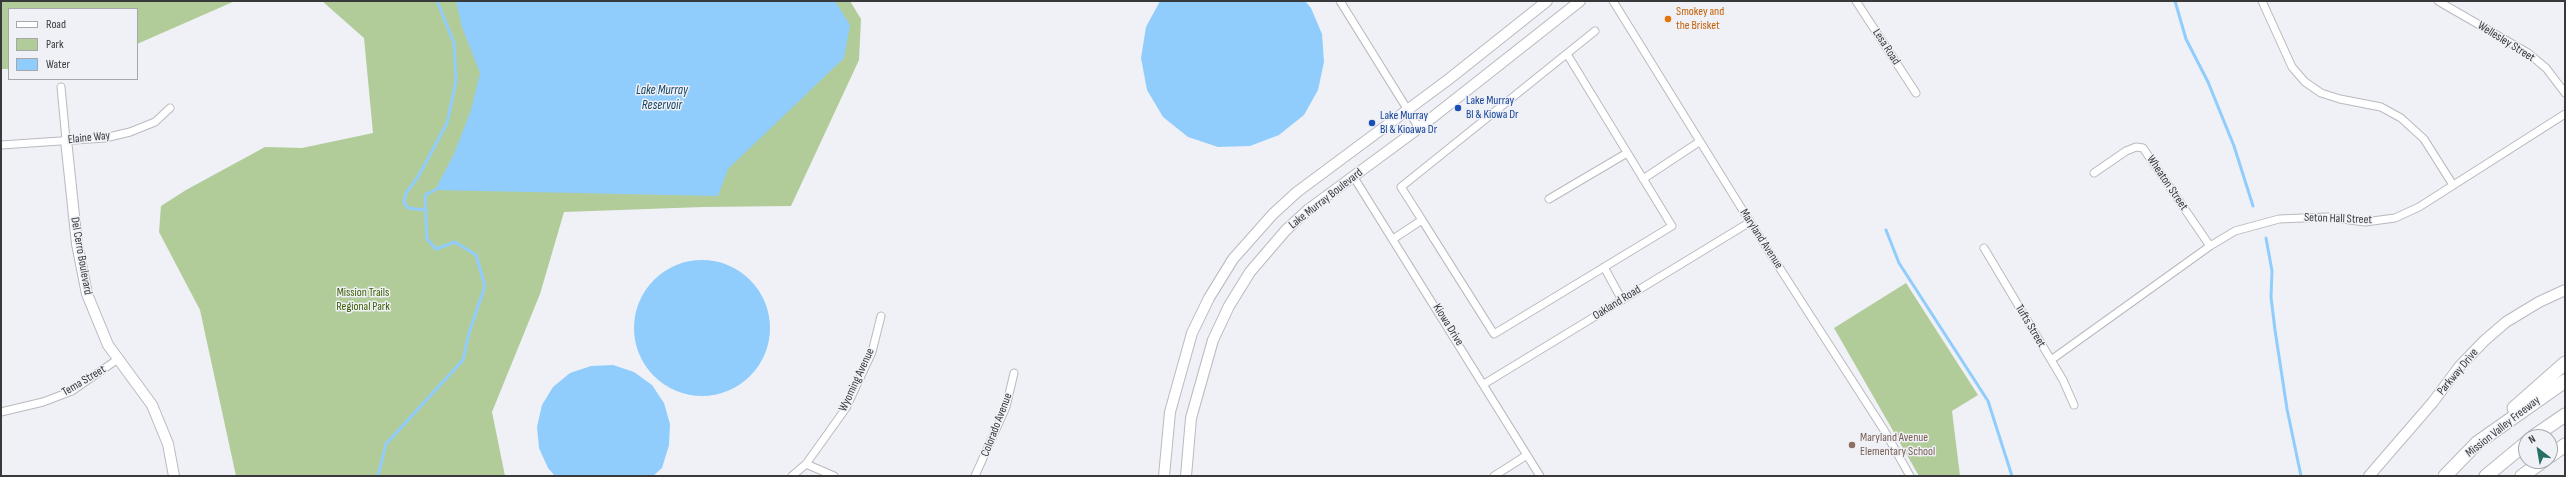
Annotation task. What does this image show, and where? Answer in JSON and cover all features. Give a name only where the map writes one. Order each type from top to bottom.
[{"type":"highway","points":[[2477,443],[2565,362]]},
{"type":"highway","name":"Mission Valley Freeway","points":[[2445,476],[2477,443],[2565,381]]},
{"type":"highway","points":[[2545,429],[2565,415]]},
{"type":"highway","points":[[2486,476],[2518,450]]},
{"type":"highway","points":[[2522,476],[2532,469]]},
{"type":"main road","name":"Lake Murray Boulevard","points":[[1164,476],[1170,412],[1192,333],[1209,298],[1233,259],[1273,214],[1297,192],[1407,110],[1547,1]]},
{"type":"main road","name":"Lake Murray Boulevard","points":[[1186,476],[1191,418],[1213,340],[1229,306],[1250,272],[1286,230],[1309,208],[1419,128],[1580,1]]},
{"type":"main road","name":"Del Cerro Boulevard","points":[[66,140],[76,244],[86,294],[108,345],[152,405],[168,444],[174,476]]},
{"type":"main road","name":"Parkway Drive","points":[[2369,476],[2434,402],[2459,367],[2484,341],[2506,322],[2539,302],[2565,290]]},
{"type":"street","points":[[1340,1],[1419,128]]},
{"type":"street","name":"Maryland Avenue","points":[[1613,1],[1699,142],[1884,430],[1910,476]]},
{"type":"street","name":"Lesa Road","points":[[1856,1],[1916,93]]},
{"type":"street","points":[[2262,1],[2292,68],[2305,82],[2321,93],[2340,99],[2380,107],[2401,118],[2424,140],[2453,185]]},
{"type":"street","name":"Wellesley Street","points":[[2438,1],[2528,53],[2546,68],[2565,93]]},
{"type":"street","points":[[1567,54],[1672,226],[1494,334],[1401,187],[1567,54],[1595,32]]},
{"type":"street","name":"Del Cerro Boulevard","points":[[60,87],[66,140]]},
{"type":"street","name":"Elaine Way","points":[[1,145],[105,138],[130,132],[155,122],[170,108]]},
{"type":"street","name":"Seton Hall Street","points":[[2051,360],[2210,246],[2235,231],[2279,219],[2327,217],[2365,222],[2395,218],[2419,206],[2565,114]]},
{"type":"street","points":[[1643,179],[1699,142]]},
{"type":"street","name":"Wheaton Street","points":[[2094,174],[2126,151],[2136,147],[2143,148],[2210,246]]},
{"type":"street","points":[[1550,199],[1627,153]]},
{"type":"street","name":"Kiowa Drive","points":[[1353,176],[1540,476]]},
{"type":"street","points":[[1393,239],[1422,220]]},
{"type":"street","name":"Oakland Road","points":[[1484,384],[1750,222]]},
{"type":"street","name":"Tufts Street","points":[[1984,248],[2064,380],[2074,405]]},
{"type":"street","points":[[1604,267],[1622,300]]},
{"type":"street","name":"Wyoming Avenue","points":[[792,476],[806,464],[846,408],[872,352],[881,316]]},
{"type":"street","name":"Tema Street","points":[[1,412],[43,402],[72,391],[118,358]]},
{"type":"street","name":"Colorado Avenue","points":[[975,476],[1006,407],[1014,373]]},
{"type":"street","points":[[1494,476],[1527,455]]},
{"type":"street","points":[[806,464],[834,476]]},
{"type":"green space","points":[[1,1],[235,1],[138,44],[138,8],[8,8],[8,69],[1,69]]},
{"type":"green space","name":"Mission Trails Regional Park","points":[[322,1],[850,1],[861,19],[859,60],[791,206],[703,207],[564,212],[540,294],[492,412],[505,476],[236,476],[200,310],[159,232],[161,206],[186,190],[265,147],[302,148],[373,133],[364,38]]},
{"type":"green space","points":[[1906,283],[1978,395],[1952,411],[1960,476],[1919,476],[1834,328]]},
{"type":"water","name":"Lake Murray Reservoir","points":[[456,1],[835,1],[850,25],[844,58],[728,169],[718,196],[435,190],[454,154],[471,110],[480,73],[462,27]]},
{"type":"water","points":[[1160,1],[1305,1],[1311,8],[1322,34],[1324,62],[1318,90],[1304,115],[1279,135],[1250,146],[1218,147],[1188,137],[1163,117],[1147,90],[1141,58],[1146,27]]},
{"type":"water","points":[[702,260],[715,261],[728,265],[750,280],[765,302],[769,315],[769,341],[765,354],[750,376],[728,391],[715,395],[702,396],[689,395],[676,391],[654,376],[639,354],[635,341],[634,328],[635,315],[639,302],[654,280],[676,265],[689,261]]},
{"type":"water","points":[[613,365],[634,372],[652,385],[664,403],[670,424],[669,445],[662,468],[653,476],[555,476],[548,468],[539,448],[537,427],[542,405],[553,387],[570,373],[591,366]]},
{"type":"waterway","points":[[425,210],[408,208],[404,203],[406,193],[418,177],[447,123],[456,81],[454,43],[437,1]]},
{"type":"waterway","points":[[2175,1],[2186,39],[2208,82],[2234,146],[2253,206]]},
{"type":"waterway","points":[[378,476],[386,444],[463,360],[469,333],[485,286],[476,255],[455,242],[436,249],[427,239],[425,195],[435,190]]},
{"type":"waterway","points":[[1886,230],[1899,263],[1988,401],[2012,476]]},
{"type":"waterway","points":[[2266,238],[2272,271],[2271,297],[2275,330],[2287,409],[2301,476]]},
{"type":"place","name":"Smokey and the Brisket","points":[[1668,19]]},
{"type":"place","name":"Lake Murray Bl & Kiowa Dr","points":[[1458,108]]},
{"type":"place","name":"Lake Murray Bl & Kioawa Dr","points":[[1372,123]]},
{"type":"place","name":"Maryland Avenue Elementary School","points":[[1852,445]]}]
